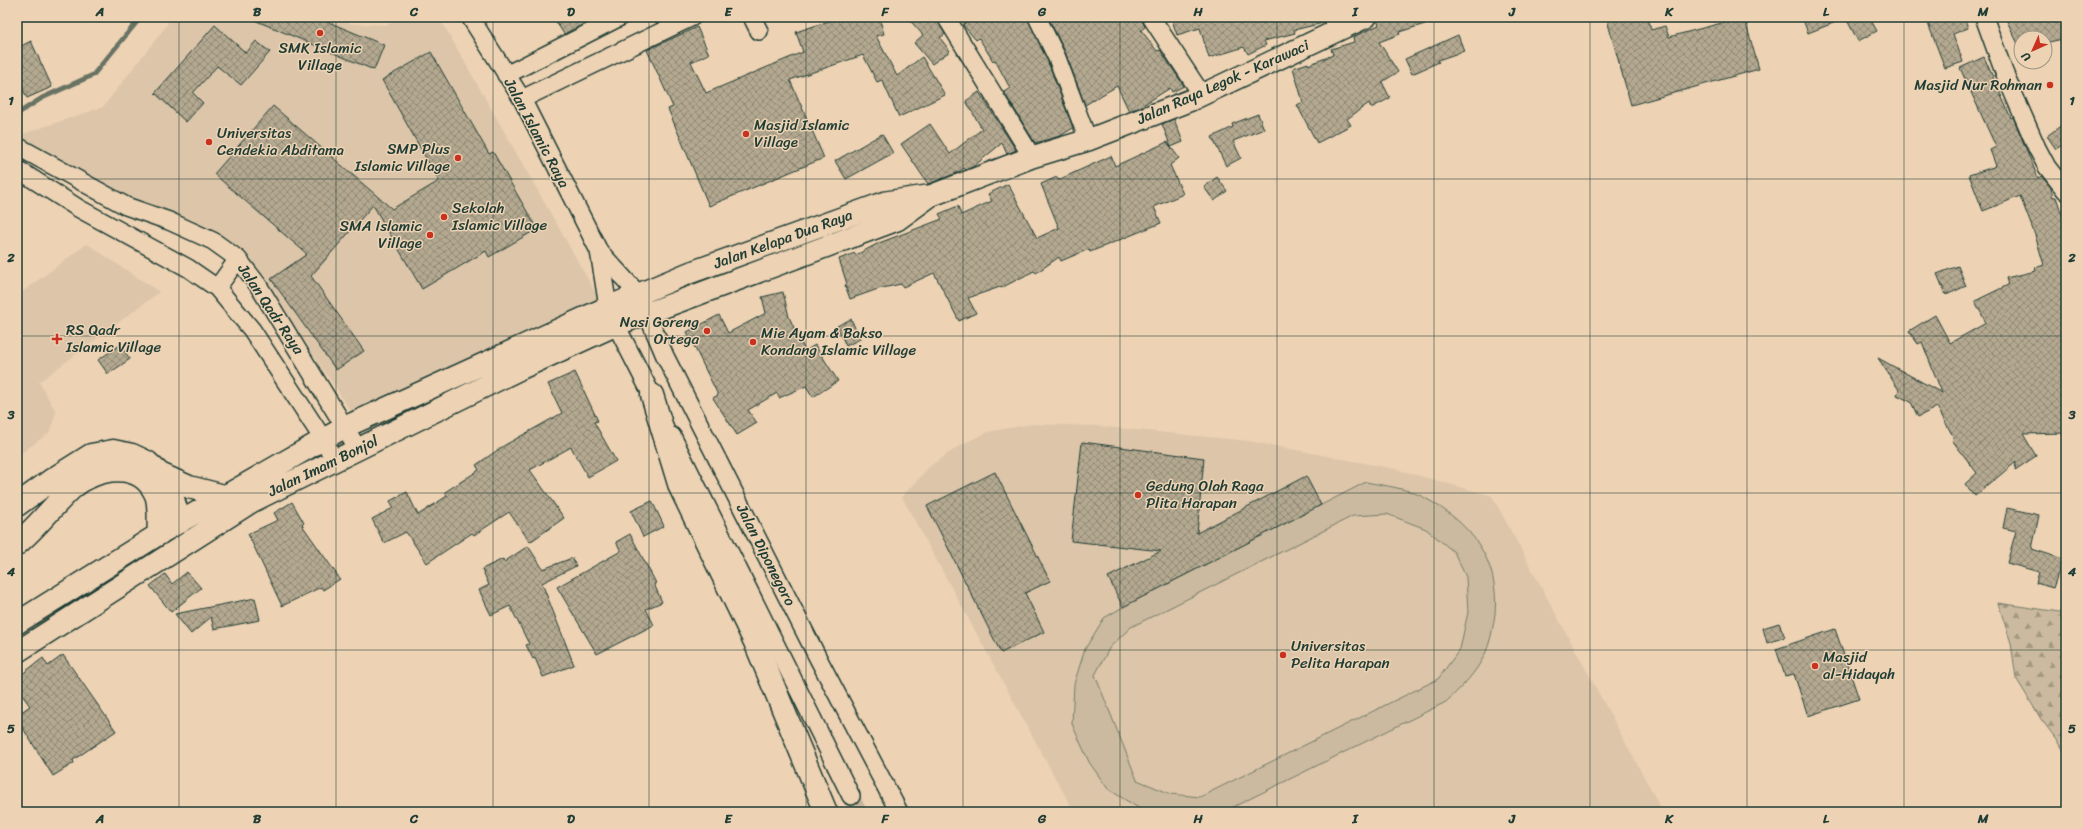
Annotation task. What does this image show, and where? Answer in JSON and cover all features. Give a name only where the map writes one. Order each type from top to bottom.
[{"type":"highway","points":[[652,395],[680,487],[755,642],[826,812]]},
{"type":"highway","points":[[17,505],[53,479],[91,455],[113,451],[132,455],[147,462],[160,474],[173,499],[180,522]]},
{"type":"highway","points":[[17,544],[35,529],[76,485],[92,474],[120,470],[135,472],[149,482],[157,496],[159,534]]},
{"type":"highway","points":[[160,474],[189,486],[224,496]]},
{"type":"main road","name":"Jalan Raya Legok - Karawaci","points":[[1032,157],[1088,140],[1202,95],[1334,24],[1363,18]]},
{"type":"main road","name":"Jalan Kelapa Dua Raya","points":[[648,314],[697,293],[886,202],[930,196],[1032,157]]},
{"type":"main road","name":"Jalan Kelapa Dua Raya","points":[[639,295],[690,273],[791,247]]},
{"type":"main road","name":"Jalan Imam Bonjol","points":[[17,652],[253,501],[522,368],[612,316],[639,295]]},
{"type":"main road","name":"Jalan Imam Bonjol","points":[[17,622],[159,534],[345,427],[612,316],[648,314]]},
{"type":"street","name":"Jalan Islamic Raya","points":[[470,17],[522,99],[599,251],[639,295]]},
{"type":"street","points":[[506,74],[620,17]]},
{"type":"street","points":[[522,99],[692,17]]},
{"type":"street","points":[[946,17],[1032,157]]},
{"type":"street","points":[[1037,17],[1057,58],[1088,140]]},
{"type":"street","points":[[1151,17],[1202,95]]},
{"type":"street","points":[[1984,17],[2004,72],[2036,148],[2047,167],[2066,191]]},
{"type":"street","name":"Jalan Qadr Raya","points":[[17,146],[126,206],[169,221],[213,241],[238,260],[258,285],[358,449]]},
{"type":"street","name":"Jalan Qadr Raya","points":[[17,169],[78,208],[188,268],[217,288],[252,330],[323,439],[335,461]]},
{"type":"street","name":"Jalan Islamic Raya","points":[[599,251],[612,316]]},
{"type":"street","points":[[217,288],[238,260]]},
{"type":"street","name":"Jalan Diponegoro","points":[[639,295],[665,356],[819,660],[899,812]]},
{"type":"street","name":"Jalan Diponegoro","points":[[612,316],[851,796]]},
{"type":"shaded area","points":[[169,17],[342,17],[351,24],[387,25],[401,17],[439,17],[602,304],[353,414],[256,269],[192,220],[97,187],[17,148],[17,136],[103,107],[167,25]]},
{"type":"shaded area","name":"RS Qadr Islamic Village","points":[[87,244],[159,292],[39,382],[56,412],[49,433],[17,456],[17,296]]},
{"type":"shaded area","name":"Universitas Pelita Harapan","points":[[1032,424],[1096,426],[1248,441],[1395,469],[1492,496],[1663,812],[1074,812],[902,497],[930,466],[961,445],[988,432]]},
{"type":"green space","points":[[1366,482],[1411,492],[1425,498],[1456,519],[1469,531],[1487,560],[1493,577],[1495,595],[1495,614],[1485,653],[1471,676],[1446,702],[1223,812],[1145,812],[1108,789],[1089,762],[1072,724],[1074,684],[1085,649],[1104,618]],"holes":[[[1387,514],[1426,529],[1454,552],[1466,577],[1468,612],[1460,649],[1438,679],[1200,797],[1171,794],[1137,780],[1095,675],[1110,647],[1131,627],[1353,516]]]},
{"type":"green space","points":[[1998,603],[2066,613],[2066,755],[2060,744],[2041,719],[2016,678],[2011,643]]},
{"type":"building","name":"SMK Islamic Village","points":[[247,17],[316,17],[384,45],[374,70]]},
{"type":"building","points":[[553,17],[598,17],[564,34]]},
{"type":"building","points":[[841,17],[879,17],[884,34],[876,36],[897,76],[922,57],[945,95],[899,117],[882,80],[877,82],[863,55],[790,80],[824,158],[709,206],[668,109],[673,107],[647,50],[697,27],[709,54],[691,62],[706,93],[803,52],[796,32]]},
{"type":"building","points":[[907,17],[936,17],[945,34],[940,38],[950,51],[932,64],[914,43],[923,35]]},
{"type":"building","points":[[971,17],[1027,17],[1048,62],[1073,128],[1060,136],[1035,143],[1004,92],[1010,88],[995,60],[993,61],[979,38],[976,40],[963,25]]},
{"type":"building","points":[[1048,17],[1141,17],[1145,27],[1141,30],[1157,51],[1160,50],[1184,86],[1172,92],[1170,88],[1140,107],[1129,111],[1117,86],[1085,105],[1066,54]]},
{"type":"building","points":[[1171,17],[1322,17],[1323,23],[1294,30],[1295,33],[1264,41],[1266,45],[1248,54],[1244,47],[1209,58],[1200,28],[1177,35]]},
{"type":"building","points":[[1390,17],[1437,17],[1438,20],[1399,32],[1400,34],[1379,42],[1398,72],[1382,82],[1390,98],[1371,108],[1369,103],[1347,119],[1351,125],[1317,143],[1297,105],[1303,102],[1293,68],[1308,63],[1308,65],[1333,55],[1331,49],[1354,42],[1353,37],[1379,25],[1377,20]]},
{"type":"building","points":[[1618,17],[1648,17],[1651,30],[1665,26],[1669,37],[1744,17],[1759,69],[1631,105],[1607,20]]},
{"type":"building","points":[[1802,17],[1846,17],[1846,18],[1808,33]]},
{"type":"building","points":[[1857,17],[1869,17],[1877,31],[1858,41],[1848,22]]},
{"type":"building","points":[[1936,17],[1964,17],[1968,28],[1953,34],[1963,62],[1945,68],[1927,21]]},
{"type":"building","points":[[2005,17],[2041,17],[2043,21],[2066,17],[2066,38],[2053,41],[2053,30],[2013,30],[2013,34]]},
{"type":"building","points":[[215,25],[246,53],[256,41],[270,52],[241,85],[217,66],[193,93],[203,103],[186,122],[155,93]]},
{"type":"building","points":[[1458,35],[1464,51],[1438,60],[1439,62],[1412,74],[1405,59]]},
{"type":"building","points":[[31,41],[52,87],[27,98],[17,76],[17,48]]},
{"type":"building","points":[[431,52],[489,154],[493,152],[537,229],[489,257],[486,251],[422,289],[373,205],[311,276],[364,351],[336,370],[271,279],[307,254],[214,174],[273,106],[392,209],[439,181],[382,80]]},
{"type":"building","points":[[1984,57],[2011,118],[2013,117],[2038,178],[2042,176],[2051,188],[2053,197],[2056,197],[2066,226],[2066,369],[2064,369],[2066,433],[2023,434],[2036,456],[2015,470],[2016,462],[1975,496],[1965,484],[1977,473],[1952,440],[1954,438],[1937,407],[1918,417],[1911,402],[1897,395],[1899,390],[1878,358],[1942,393],[1922,342],[1918,344],[1909,331],[1935,315],[1950,343],[1986,323],[1975,301],[2008,285],[2006,278],[2036,271],[2035,268],[2044,265],[2035,235],[2020,196],[1983,211],[1969,175],[1996,166],[1990,150],[1996,147],[1960,68]]},
{"type":"building","points":[[979,92],[1016,150],[1007,154],[1002,143],[974,166],[966,170],[964,168],[957,173],[928,184],[901,144],[930,124],[950,154],[982,129],[966,101]]},
{"type":"building","points":[[1258,114],[1264,129],[1233,141],[1241,158],[1226,166],[1212,137],[1233,127],[1232,124]]},
{"type":"building","points":[[1174,119],[1183,142],[1171,147],[1162,124]]},
{"type":"building","points":[[2066,122],[2066,142],[2056,149],[2047,136]]},
{"type":"building","points":[[882,134],[893,153],[846,179],[835,161]]},
{"type":"building","points":[[1167,142],[1179,158],[1170,165],[1183,194],[1154,207],[1161,223],[1090,252],[1089,249],[1061,261],[1059,257],[1036,273],[1034,271],[1001,288],[1000,287],[968,298],[976,313],[959,321],[934,273],[903,287],[901,284],[878,289],[850,299],[839,259],[855,253],[856,255],[879,243],[942,219],[939,214],[958,206],[961,215],[992,201],[988,194],[1008,184],[1037,238],[1059,228],[1041,184],[1057,177],[1058,180],[1111,156],[1115,166]]},
{"type":"building","points":[[1217,177],[1227,191],[1214,201],[1204,187]]},
{"type":"building","points":[[1958,266],[1966,286],[1946,295],[1937,274]]},
{"type":"building","points":[[783,292],[789,317],[805,351],[815,345],[838,381],[813,397],[806,386],[779,398],[777,393],[748,410],[757,423],[737,435],[713,398],[718,395],[687,332],[719,315],[728,333],[766,313],[762,297]]},
{"type":"building","points":[[851,319],[860,339],[846,346],[837,326]]},
{"type":"building","points":[[120,345],[130,359],[108,374],[98,360]]},
{"type":"building","points":[[575,372],[598,421],[594,422],[616,461],[588,477],[571,447],[530,470],[564,518],[530,542],[509,512],[474,535],[472,533],[427,563],[406,532],[384,543],[372,519],[393,508],[390,501],[407,492],[418,515],[447,496],[445,492],[479,470],[476,465],[505,445],[562,413],[548,384]]},
{"type":"building","name":"Gedung Olah Raga Plita Harapan","points":[[1082,442],[1204,458],[1197,533],[1306,476],[1321,505],[1123,607],[1108,577],[1161,551],[1071,541]]},
{"type":"building","points":[[995,472],[1050,581],[1025,593],[1044,632],[1001,653],[927,506]]},
{"type":"building","points":[[652,501],[664,526],[643,537],[631,511]]},
{"type":"building","points":[[292,502],[304,523],[302,525],[340,579],[323,590],[321,587],[282,606],[248,534],[278,520],[274,513]]},
{"type":"building","points":[[2007,508],[2039,515],[2032,549],[2063,559],[2053,588],[2036,583],[2039,572],[2007,563],[2016,531],[2003,528]]},
{"type":"building","points":[[630,534],[656,583],[654,584],[662,602],[646,609],[654,625],[597,654],[557,587],[621,551],[616,542]]},
{"type":"building","points":[[528,546],[543,569],[572,558],[576,566],[542,583],[574,665],[543,677],[535,658],[533,659],[526,645],[529,644],[510,606],[491,615],[479,590],[489,585],[482,569],[503,559],[504,562]]},
{"type":"building","points":[[187,572],[201,588],[171,612],[150,586],[165,574],[172,584]]},
{"type":"building","points":[[255,598],[260,620],[214,629],[211,617],[191,634],[175,614]]},
{"type":"building","points":[[1779,623],[1785,637],[1767,643],[1763,628]]},
{"type":"building","name":"Masjid al-Hidayah","points":[[1835,629],[1859,699],[1808,716],[1794,674],[1785,676],[1776,649]]},
{"type":"building","points":[[63,655],[116,731],[73,760],[74,763],[53,776],[17,719],[17,715],[30,706],[17,688],[17,678],[43,658],[48,666]]},
{"type":"waterway","points":[[17,114],[42,98],[93,75],[141,17]]},
{"type":"tunnel","points":[[851,796],[858,812]]},
{"type":"place","name":"SMK Islamic Village","points":[[320,33]]},
{"type":"place","name":"Masjid Nur Rohman","points":[[2050,85]]},
{"type":"place","name":"Masjid Islamic Village","points":[[746,134]]},
{"type":"place","name":"Universitas Cendekia Abditama","points":[[209,142]]},
{"type":"place","name":"SMP Plus Islamic Village","points":[[458,158]]},
{"type":"place","name":"Sekolah Islamic Village","points":[[444,217]]},
{"type":"place","name":"SMA Islamic Village","points":[[430,235]]},
{"type":"place","name":"Nasi Goreng Ortega","points":[[707,331]]},
{"type":"place","name":"RS Qadr Islamic Village","points":[[57,339]]},
{"type":"place","name":"Mie Ayam & Bakso Kondang Islamic Village","points":[[753,342]]},
{"type":"place","name":"Gedung Olah Raga Plita Harapan","points":[[1138,495]]},
{"type":"place","name":"Universitas Pelita Harapan","points":[[1283,655]]},
{"type":"place","name":"Masjid al-Hidayah","points":[[1815,666]]}]
